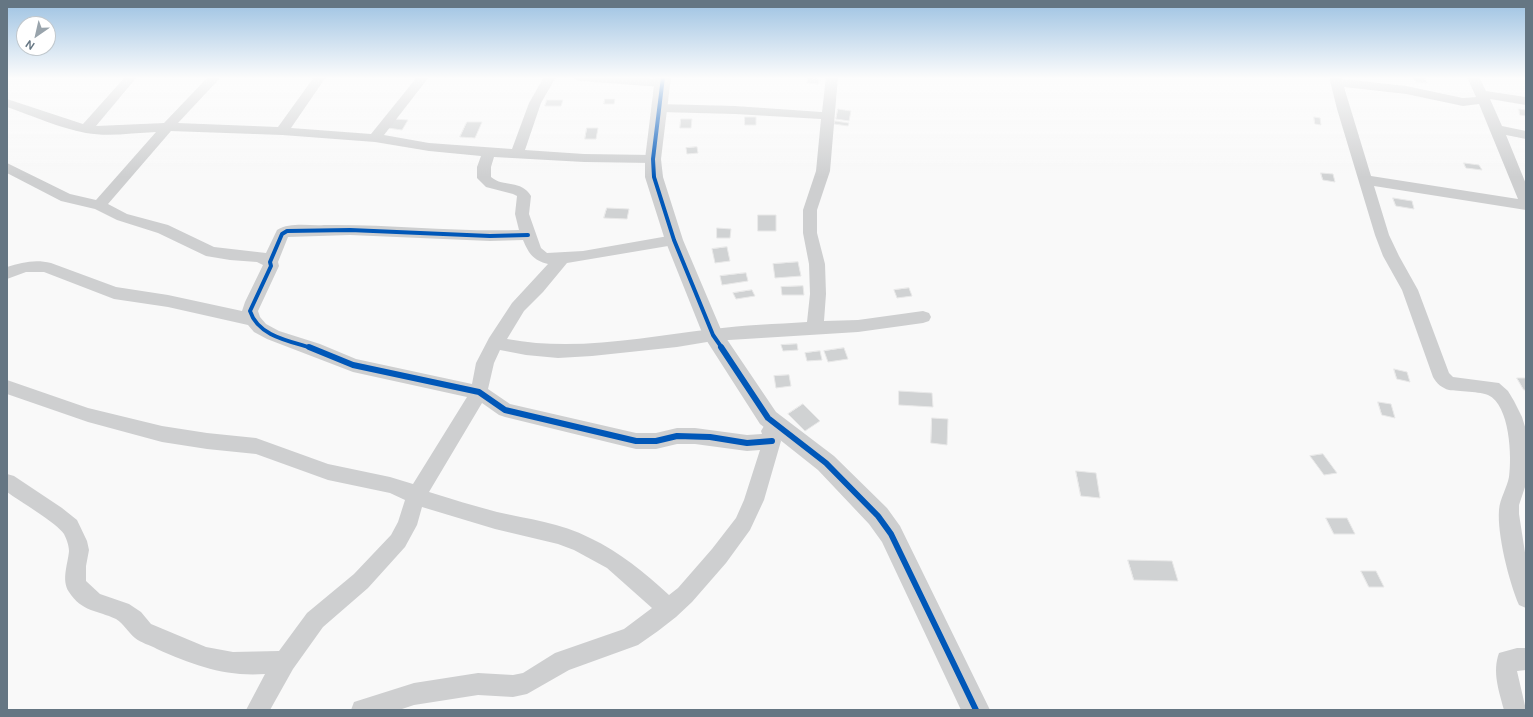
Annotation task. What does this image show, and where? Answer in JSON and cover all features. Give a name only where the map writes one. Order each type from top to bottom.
[{"type":"street","points":[[28,110],[66,124],[86,129],[106,130],[167,127],[282,131],[375,138],[429,147],[489,152],[584,158],[653,159]]},
{"type":"street","points":[[86,129],[102,110]]},
{"type":"street","points":[[99,206],[134,162],[183,110]]},
{"type":"street","points":[[282,131],[296,110]]},
{"type":"street","points":[[375,138],[397,110]]},
{"type":"street","points":[[517,154],[532,110]]},
{"type":"street","points":[[660,110],[653,159],[656,188],[674,240],[713,335],[770,429],[826,463],[878,516],[891,534],[976,710]]},
{"type":"street","points":[[742,110],[828,116]]},
{"type":"street","points":[[815,328],[818,294],[817,264],[810,233],[810,210],[823,171],[829,110]]},
{"type":"street","points":[[1345,110],[1382,235],[1391,256],[1413,297],[1442,377],[1449,383],[1493,388],[1509,406],[1516,420],[1519,453],[1518,478],[1511,498],[1509,513],[1514,554],[1526,598]]},
{"type":"street","points":[[1474,110],[1496,126],[1526,135]]},
{"type":"street","points":[[1365,180],[1526,204],[1488,110]]},
{"type":"street","points":[[489,152],[484,167],[484,178],[491,184],[522,192],[524,196],[522,214],[528,235],[535,251],[542,257],[550,259],[607,253],[674,240]]},
{"type":"street","points":[[7,167],[66,198],[99,206],[122,217],[163,229],[211,252],[260,257],[270,262]]},
{"type":"street","points":[[110,192],[114,214]]},
{"type":"street","points":[[528,235],[490,236],[293,229],[282,234],[270,262],[271,266],[250,311],[253,320],[260,328],[274,335],[320,351],[353,365],[479,392],[498,407],[505,410],[636,441],[656,441],[678,436],[695,436],[747,443],[770,429]]},
{"type":"street","points":[[257,710],[285,661],[315,620],[361,581],[398,541],[407,525],[416,497],[479,392],[485,362],[495,344],[518,307],[537,288],[562,258]]},
{"type":"street","points":[[7,273],[37,265],[114,293],[168,301],[253,320]]},
{"type":"street","points":[[495,344],[552,350],[592,350],[677,341],[713,335],[858,326],[923,317]]},
{"type":"street","points":[[7,387],[88,415],[162,434],[207,441],[256,446],[328,472],[390,485],[408,491],[416,497],[496,520],[548,531],[594,549],[634,578],[669,610]]},
{"type":"street","points":[[362,710],[414,694],[478,684],[513,686],[527,683],[563,661],[630,637],[669,610],[685,595],[719,556],[742,524],[754,500],[770,429]]},
{"type":"street","points":[[7,482],[55,514],[70,526],[77,541],[79,550],[76,566],[76,585],[94,602],[122,611],[133,619],[143,630],[180,648],[206,658],[233,664],[262,664],[285,661]]},
{"type":"street","points":[[1514,710],[1506,671],[1507,661],[1526,659]]},
{"type":"building","points":[[838,110],[851,111],[849,121],[836,119]]},
{"type":"building","points":[[1519,110],[1526,110],[1526,116],[1520,115]]},
{"type":"building","points":[[745,117],[756,117],[756,125],[745,125]]},
{"type":"building","points":[[1314,117],[1320,118],[1321,125],[1315,124]]},
{"type":"building","points":[[394,119],[408,120],[402,130],[388,128]]},
{"type":"building","points":[[681,119],[692,119],[691,128],[680,128]]},
{"type":"building","points":[[835,121],[849,123],[848,126],[834,124]]},
{"type":"building","points":[[467,122],[482,122],[475,138],[460,137]]},
{"type":"building","points":[[587,128],[598,128],[596,139],[585,139]]},
{"type":"building","points":[[697,147],[698,153],[687,154],[686,148]]},
{"type":"building","points":[[1464,163],[1479,165],[1482,170],[1466,168]]},
{"type":"building","points":[[1321,173],[1333,174],[1335,182],[1323,180]]},
{"type":"building","points":[[1393,198],[1412,201],[1414,209],[1396,206]]},
{"type":"building","points":[[607,208],[629,209],[627,219],[604,218]]},
{"type":"building","points":[[758,215],[776,215],[776,231],[758,231]]},
{"type":"building","points":[[717,228],[731,229],[730,238],[717,238]]},
{"type":"building","points":[[727,247],[730,261],[715,263],[712,249]]},
{"type":"building","points":[[798,262],[801,276],[775,278],[773,264]]},
{"type":"building","points":[[746,273],[748,281],[722,285],[720,276]]},
{"type":"building","points":[[803,286],[804,295],[782,295],[781,287]]},
{"type":"building","points":[[909,288],[912,296],[897,298],[894,290]]},
{"type":"building","points":[[752,290],[755,296],[736,299],[733,293]]},
{"type":"building","points":[[797,344],[798,350],[783,351],[781,345]]},
{"type":"building","points":[[844,348],[848,359],[828,362],[824,351]]},
{"type":"building","points":[[820,351],[822,360],[807,361],[805,353]]},
{"type":"building","points":[[1394,369],[1407,372],[1410,382],[1397,379]]},
{"type":"building","points":[[789,375],[791,386],[776,388],[774,376]]},
{"type":"building","points":[[1517,378],[1526,378],[1526,390],[1524,390]]},
{"type":"building","points":[[899,391],[932,393],[933,407],[899,405]]},
{"type":"building","points":[[1378,402],[1391,404],[1395,418],[1382,415]]},
{"type":"building","points":[[803,404],[820,421],[805,431],[788,414]]},
{"type":"building","points":[[932,418],[948,419],[947,445],[931,443]]},
{"type":"building","points":[[1323,454],[1337,473],[1324,475],[1310,456]]},
{"type":"building","points":[[1076,471],[1096,473],[1100,498],[1081,496]]},
{"type":"building","points":[[1326,518],[1347,518],[1355,534],[1334,534]]},
{"type":"building","points":[[1128,560],[1172,561],[1178,581],[1134,580]]},
{"type":"building","points":[[1361,571],[1376,571],[1384,587],[1369,587]]},
{"type":"cycle path","points":[[659,110],[653,159],[654,177],[674,240],[713,335],[768,418],[826,463],[878,516],[891,534],[976,710]]},
{"type":"cycle path","points":[[528,235],[490,236],[350,230],[287,231],[282,234],[270,262],[271,266],[250,311],[253,320],[260,328],[273,335],[314,349],[353,365],[479,392],[505,410],[636,441],[656,441],[677,436],[710,437],[747,443],[772,441]]}]
